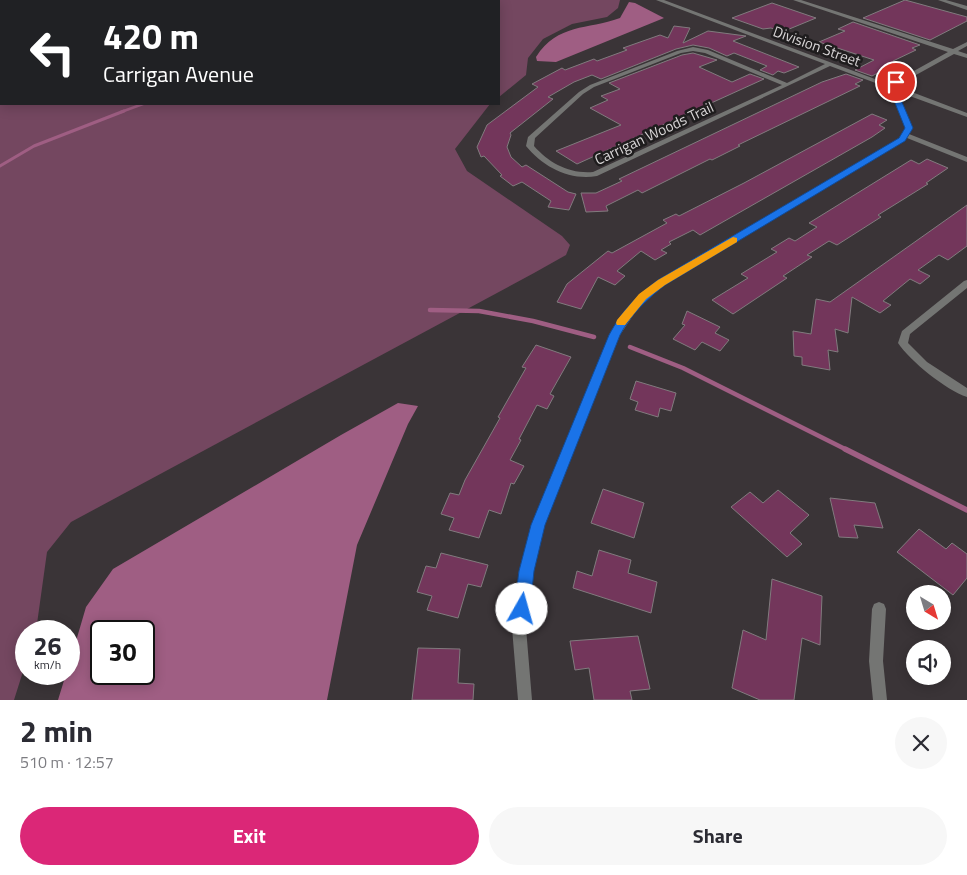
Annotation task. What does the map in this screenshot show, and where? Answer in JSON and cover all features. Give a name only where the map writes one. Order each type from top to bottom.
[{"type":"street","name":"Division Street","points":[[659,0],[967,115]]},
{"type":"street","points":[[796,0],[967,56]]},
{"type":"street","points":[[941,0],[967,8]]},
{"type":"street","points":[[525,700],[520,628],[526,571],[538,525],[614,335],[625,316],[642,297],[661,282],[894,145],[906,135],[909,128],[892,88],[896,82],[967,44]]},
{"type":"street","name":"Carrigan Woods Trail","points":[[787,84],[706,51],[679,52],[592,86],[532,137],[530,146],[536,154],[566,173],[576,175],[594,174],[787,84],[829,64]]},
{"type":"street","points":[[906,135],[967,160]]},
{"type":"street","points":[[967,283],[905,333],[903,343],[919,363],[967,392]]},
{"type":"street","points":[[879,609],[876,660],[880,700]]},
{"type":"shaded area","points":[[500,0],[620,0],[618,8],[607,17],[572,24],[543,39],[528,58],[526,75],[500,96]]},
{"type":"shaded area","points":[[629,2],[635,3],[664,18],[556,62],[537,61],[536,57],[554,38],[574,29],[620,18]]},
{"type":"shaded area","points":[[0,105],[489,105],[455,149],[467,171],[562,236],[570,245],[566,255],[71,522],[47,552],[38,620],[15,620],[15,685],[19,685],[14,700],[0,700]]},
{"type":"shaded area","points":[[398,403],[418,406],[408,424],[357,545],[327,700],[58,700],[63,685],[80,685],[80,627],[86,607],[113,569]]},
{"type":"building","points":[[905,0],[967,17],[967,21],[930,40],[863,18]]},
{"type":"building","points":[[772,3],[816,18],[782,32],[771,28],[763,29],[732,18]]},
{"type":"building","points":[[853,22],[920,45],[912,48],[916,50],[893,61],[897,63],[872,76],[855,70],[874,60],[819,42],[845,31],[838,29]]},
{"type":"building","points":[[674,26],[690,28],[683,43],[708,31],[746,36],[733,41],[799,67],[784,73],[778,71],[773,75],[760,70],[767,66],[734,53],[727,56],[709,48],[693,45],[676,49],[601,79],[592,75],[574,82],[548,97],[553,99],[510,133],[507,147],[511,157],[522,167],[526,165],[568,192],[576,194],[569,210],[548,207],[551,201],[522,182],[513,186],[500,176],[502,175],[484,156],[481,157],[477,147],[487,125],[538,87],[532,84],[562,68],[565,70],[594,59],[597,61],[627,50],[623,48],[660,35],[668,38]]},
{"type":"building","points":[[693,53],[717,60],[699,67],[732,82],[750,74],[764,79],[577,164],[556,151],[621,125],[590,108],[608,100],[601,96],[620,89],[609,83],[682,55]]},
{"type":"building","points":[[846,74],[863,80],[855,84],[860,86],[642,193],[638,190],[606,206],[608,211],[586,212],[581,193],[596,193],[622,181],[619,179],[822,82]]},
{"type":"building","points":[[872,114],[887,120],[879,125],[885,128],[872,137],[700,235],[693,230],[669,242],[671,244],[661,250],[667,253],[655,260],[641,251],[617,271],[625,276],[615,285],[598,277],[581,309],[557,302],[567,284],[608,251],[612,253],[667,223],[663,220],[676,214],[679,216]]},
{"type":"building","points":[[927,159],[948,168],[926,183],[928,184],[878,215],[881,217],[837,245],[829,241],[807,255],[812,257],[783,276],[787,278],[733,314],[712,300],[748,278],[741,274],[777,252],[771,249],[789,238],[795,241],[817,227],[809,223],[911,160],[919,164]]},
{"type":"building","points":[[967,205],[967,246],[948,260],[939,255],[918,270],[930,276],[920,284],[910,279],[883,301],[891,305],[880,313],[852,297],[848,333],[835,329],[838,352],[828,350],[830,370],[802,365],[802,357],[794,356],[793,331],[811,334],[816,299],[830,302]]},
{"type":"building","points":[[687,311],[720,327],[715,333],[729,340],[720,351],[702,342],[695,350],[673,339],[685,325],[682,324]]},
{"type":"building","points":[[536,345],[571,357],[550,394],[554,396],[547,409],[537,405],[519,439],[521,440],[510,460],[524,466],[514,484],[511,483],[501,514],[489,510],[479,538],[449,530],[454,518],[441,514],[450,493],[459,495],[465,480],[500,418],[498,417],[526,368],[522,367]]},
{"type":"building","points":[[636,381],[676,393],[671,411],[660,408],[658,417],[635,410],[638,402],[630,399]]},
{"type":"building","points":[[603,489],[644,503],[634,538],[591,523]]},
{"type":"building","points":[[778,490],[809,515],[790,533],[802,544],[787,557],[731,507],[750,492],[763,503]]},
{"type":"building","points":[[830,498],[875,503],[883,528],[854,525],[858,538],[839,537]]},
{"type":"building","points":[[919,529],[946,549],[952,543],[967,554],[967,578],[953,595],[951,593],[951,585],[940,585],[897,552]]},
{"type":"building","points":[[599,550],[631,560],[628,573],[657,582],[651,613],[573,588],[577,571],[592,576]]},
{"type":"building","points":[[441,553],[488,565],[481,587],[468,584],[458,618],[427,610],[432,596],[417,592],[426,566],[436,568]]},
{"type":"building","points":[[772,579],[822,596],[820,645],[802,638],[794,700],[760,700],[732,688],[743,630],[766,640]]},
{"type":"building","points":[[638,636],[650,689],[630,691],[632,700],[594,700],[589,668],[575,670],[570,641]]},
{"type":"building","points":[[418,648],[460,649],[458,683],[474,684],[473,700],[412,700]]},
{"type":"waterway","points":[[121,112],[140,105]]},
{"type":"waterway","points":[[0,166],[34,146],[124,111]]},
{"type":"waterway","points":[[430,310],[479,311],[533,321],[594,337]]},
{"type":"waterway","points":[[630,347],[683,368],[967,510]]},
{"type":"slow traffic","points":[[621,323],[642,297],[661,282],[733,240]]},
{"type":"route","points":[[522,609],[526,571],[538,525],[614,335],[625,316],[642,297],[661,282],[902,140],[909,128],[892,88],[896,82]]}]
